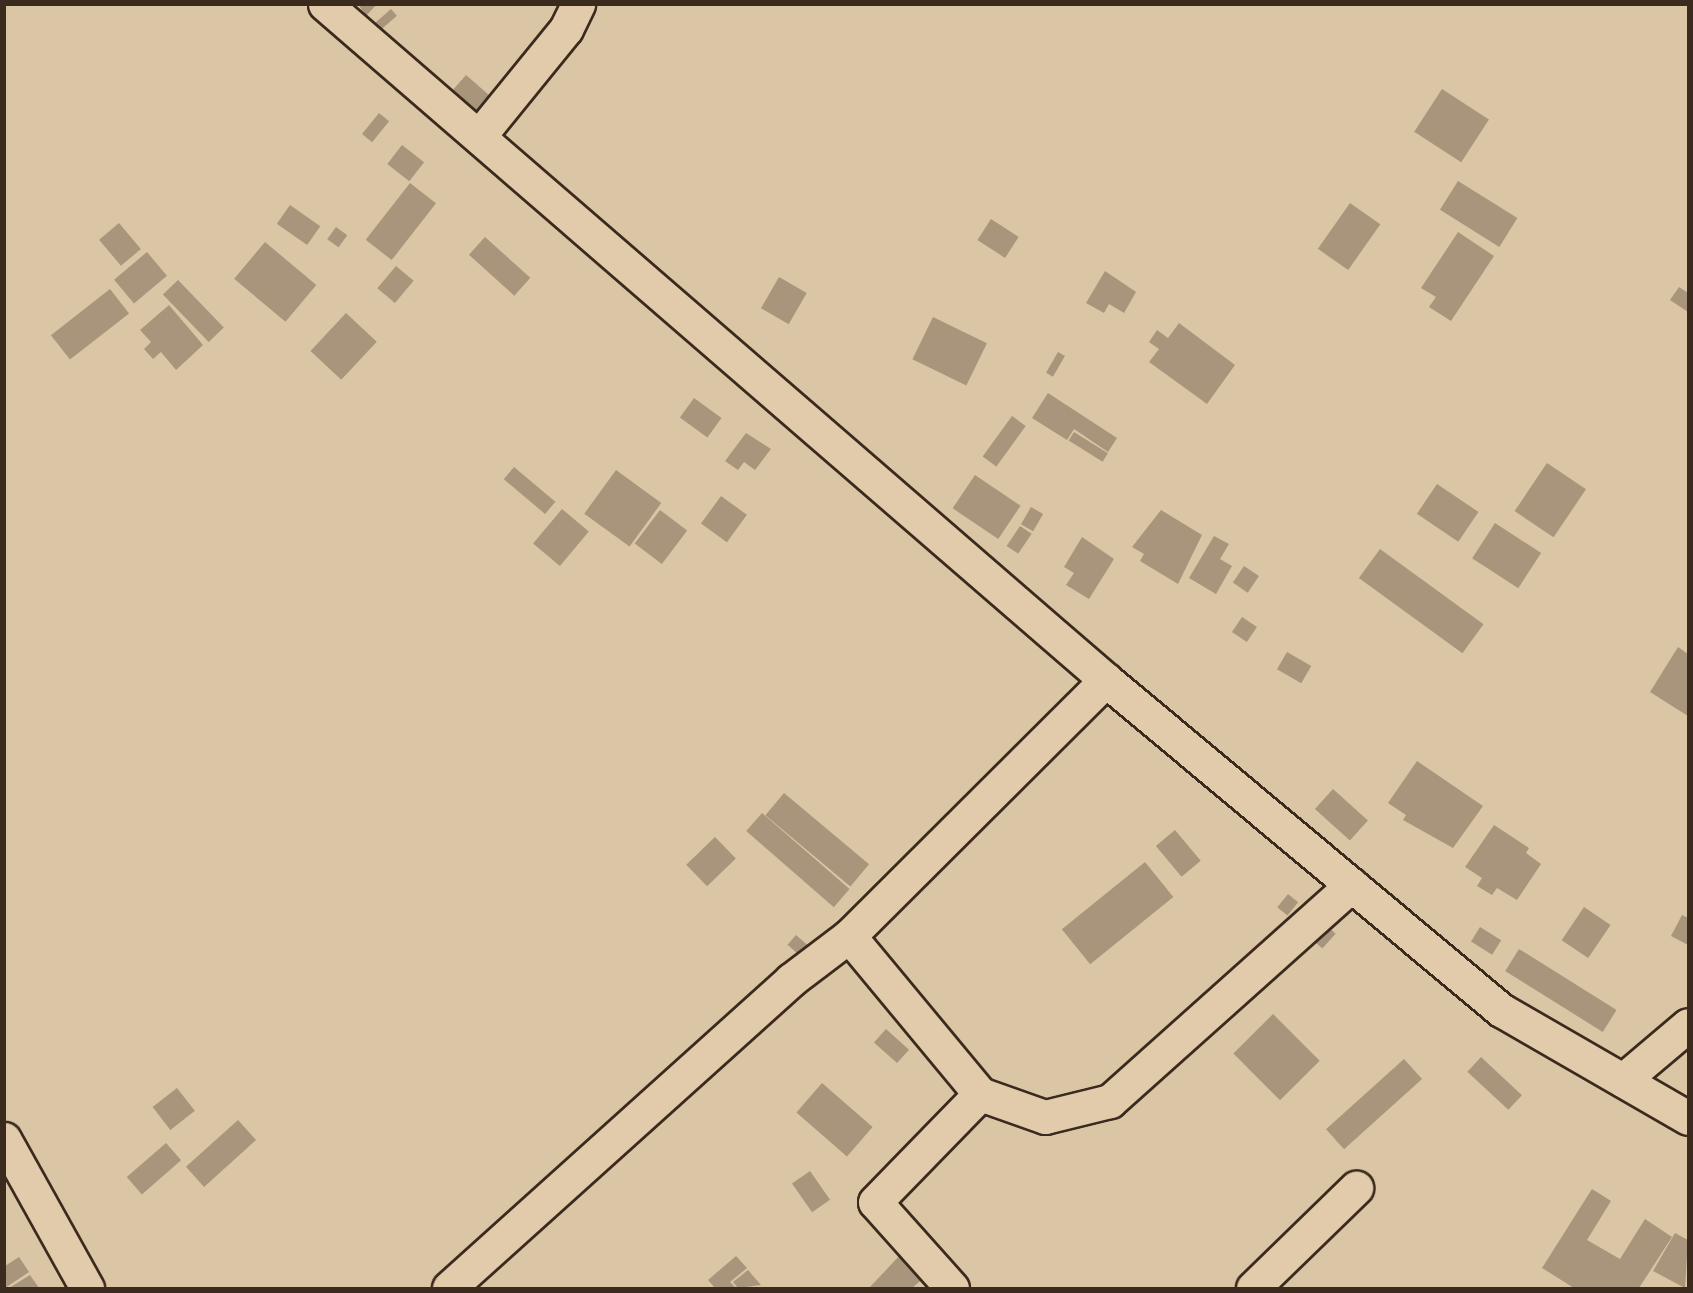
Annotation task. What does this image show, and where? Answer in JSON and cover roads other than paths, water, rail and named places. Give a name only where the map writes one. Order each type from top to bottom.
[{"type":"street","points":[[326,4],[1107,680],[1501,1010],[1689,1118]]},
{"type":"street","points":[[479,136],[566,29],[578,4]]},
{"type":"street","points":[[448,1288],[791,980],[849,936],[1107,680]]},
{"type":"street","points":[[849,936],[980,1094],[1045,1117],[1110,1101],[1352,885]]},
{"type":"street","points":[[1623,1080],[1689,1025]]},
{"type":"street","points":[[952,1288],[875,1202],[980,1094]]},
{"type":"street","points":[[4,1139],[87,1288]]},
{"type":"street","points":[[1253,1288],[1356,1188]]}]
